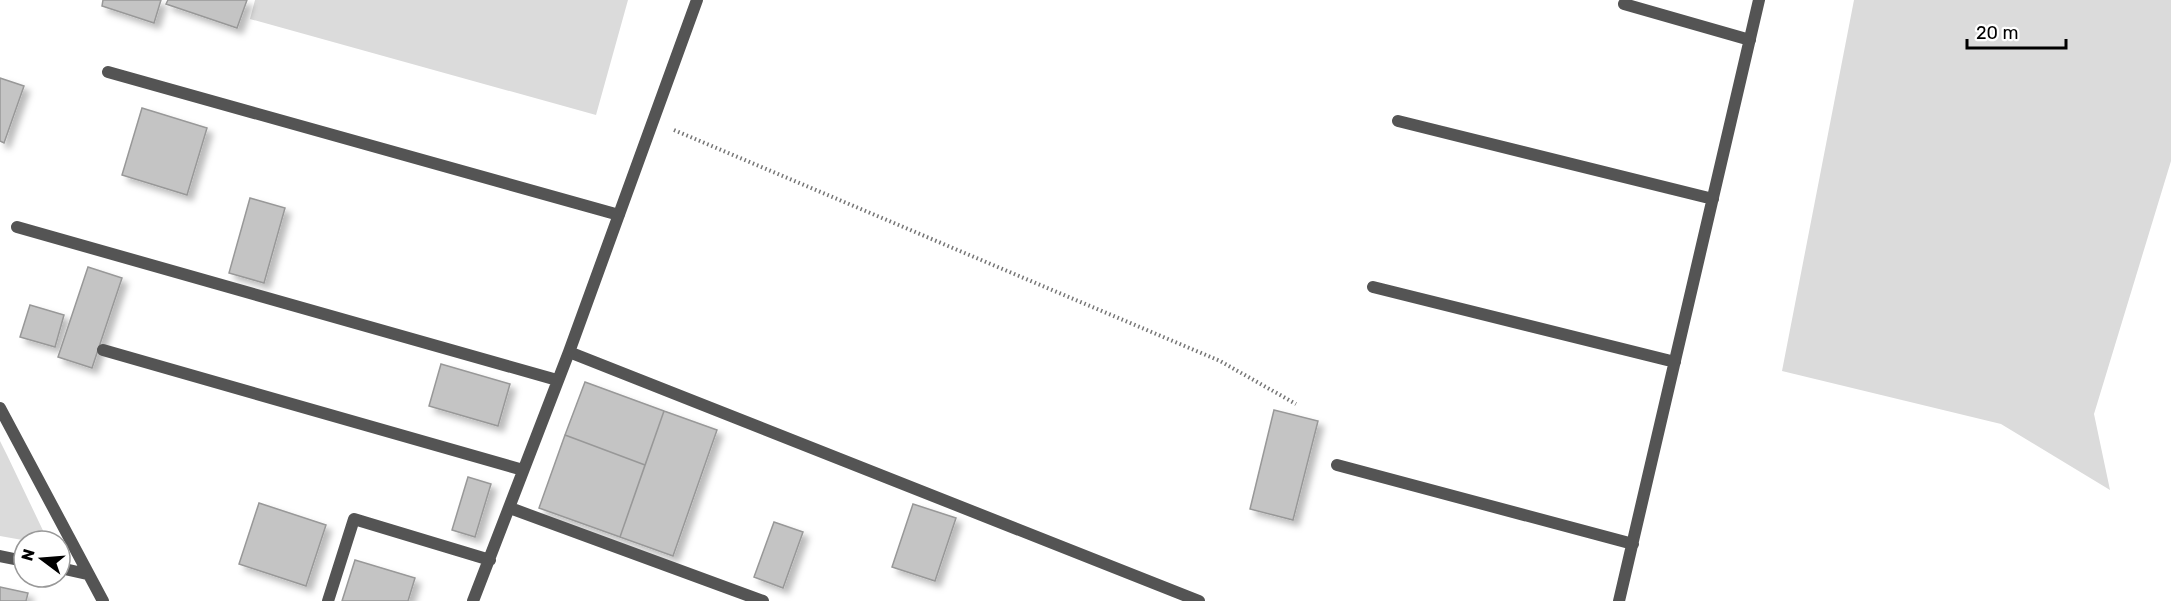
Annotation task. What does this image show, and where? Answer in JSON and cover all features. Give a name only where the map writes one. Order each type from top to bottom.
[{"type":"street","points":[[473,601],[569,352],[697,0]]},
{"type":"street","points":[[1619,601],[1759,0]]},
{"type":"street","points":[[1624,4],[1750,40]]},
{"type":"street","points":[[108,72],[619,215]]},
{"type":"street","points":[[1398,121],[1713,199]]},
{"type":"street","points":[[17,227],[557,380]]},
{"type":"street","points":[[1372,287],[1674,362]]},
{"type":"street","points":[[103,350],[524,470]]},
{"type":"street","points":[[569,352],[1199,601]]},
{"type":"street","points":[[0,408],[103,601]]},
{"type":"street","points":[[1337,465],[1633,544]]},
{"type":"street","points":[[510,508],[763,601]]},
{"type":"street","points":[[328,601],[354,519],[490,560]]},
{"type":"street","points":[[72,571],[87,574]]},
{"type":"path","points":[[652,123],[680,132],[1220,361],[1296,404]]},
{"type":"shaded area","points":[[255,0],[628,0],[596,115],[250,19]]},
{"type":"shaded area","points":[[1854,0],[2171,0],[2171,161],[2094,414],[2110,490],[2001,424],[1782,371]]},
{"type":"shaded area","points":[[0,441],[42,529],[12,529],[12,538],[0,536]]},
{"type":"building","points":[[103,0],[161,0],[154,23],[102,6]]},
{"type":"building","points":[[168,0],[247,0],[237,28],[166,4]]},
{"type":"building","points":[[0,78],[24,86],[4,143],[0,141]]},
{"type":"building","points":[[142,108],[207,128],[187,195],[122,175]]},
{"type":"building","points":[[250,198],[285,208],[264,283],[229,273]]},
{"type":"building","points":[[88,267],[122,278],[92,368],[58,357]]},
{"type":"building","points":[[30,305],[64,315],[55,347],[20,337]]},
{"type":"building","points":[[441,364],[510,384],[498,426],[429,406]]},
{"type":"building","points":[[585,382],[664,411],[645,465],[565,435]]},
{"type":"building","points":[[1274,410],[1318,421],[1293,520],[1250,509]]},
{"type":"building","points":[[664,411],[717,430],[673,556],[620,537]]},
{"type":"building","points":[[565,435],[645,465],[620,537],[539,508]]},
{"type":"building","points":[[468,477],[491,484],[475,537],[452,530]]},
{"type":"building","points":[[259,503],[326,525],[306,586],[239,564]]},
{"type":"building","points":[[913,504],[956,518],[935,581],[892,567]]},
{"type":"building","points":[[774,522],[803,532],[783,588],[754,577]]},
{"type":"building","points":[[355,560],[415,578],[408,601],[342,601]]},
{"type":"building","points":[[0,587],[28,593],[26,601],[0,601]]}]
